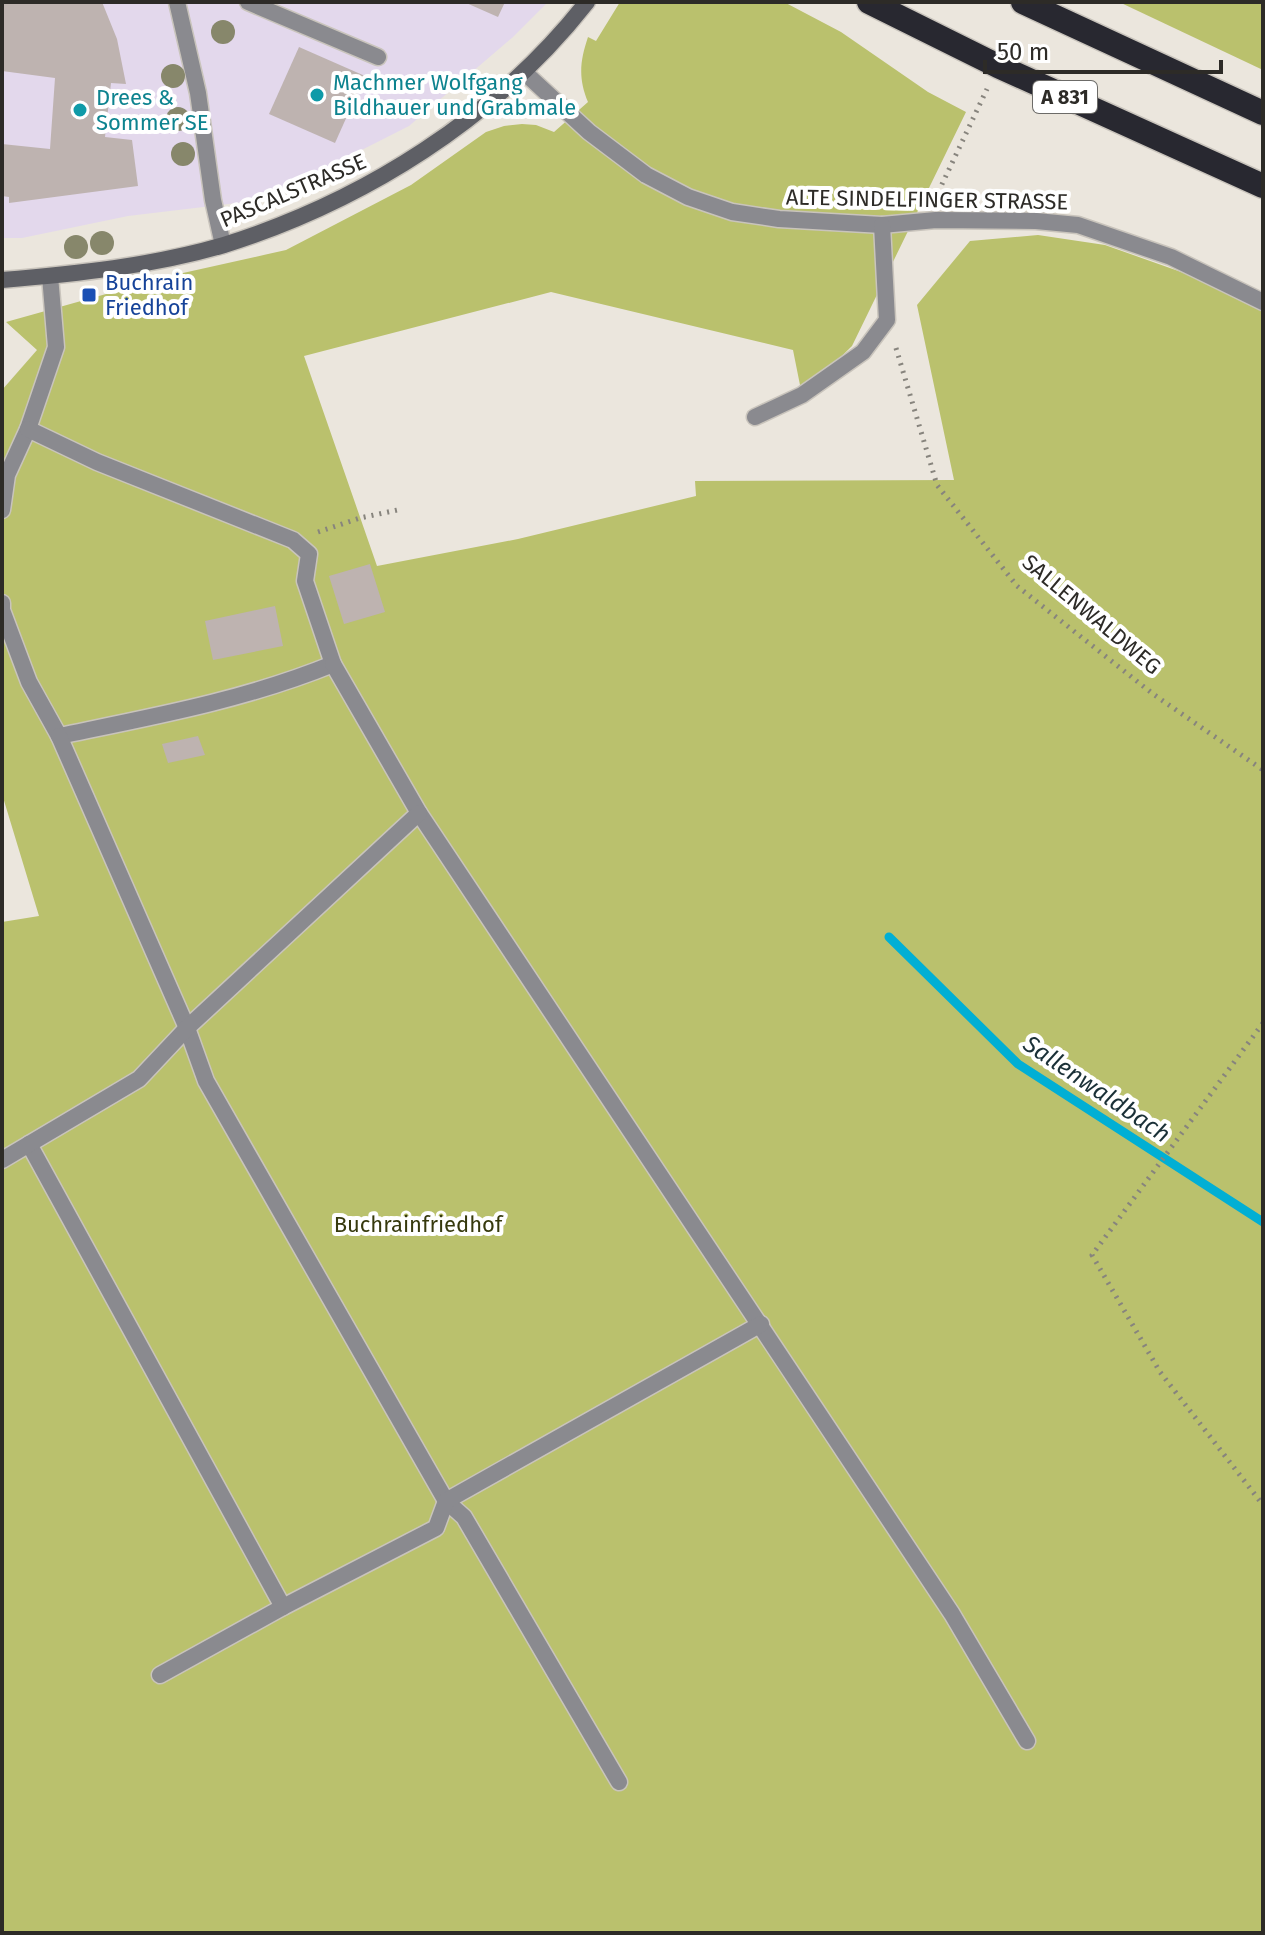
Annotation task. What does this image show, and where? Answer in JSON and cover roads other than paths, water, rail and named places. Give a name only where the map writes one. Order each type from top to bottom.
[{"type":"highway","name":"A 831","points":[[869,2],[998,66],[1263,186]]},
{"type":"highway","points":[[1023,2],[1263,113]]},
{"type":"street","points":[[248,2],[378,57]]},
{"type":"street","name":"PASCALSTRASSE","points":[[2,280],[165,259],[223,245],[333,202],[400,166],[461,125],[524,72],[564,32],[587,2]]},
{"type":"street","points":[[183,4],[213,200],[223,245]]},
{"type":"street","name":"ALTE SINDELFINGER STRASSE","points":[[524,72],[589,132],[646,175],[688,197],[732,212],[779,219],[882,225],[936,220],[1036,221],[1078,225],[1171,257],[1263,302]]},
{"type":"street","points":[[755,417],[802,395],[863,352],[887,320],[882,225]]},
{"type":"street","points":[[2,510],[7,475],[28,429],[56,347],[50,276]]},
{"type":"street","points":[[28,429],[97,462],[293,540],[309,554],[305,581],[333,664],[419,813],[952,1614],[1027,1741]]},
{"type":"street","points":[[2,603],[29,682],[59,736],[187,1028],[206,1081],[446,1501],[464,1517],[619,1782]]},
{"type":"street","points":[[59,736],[180,711],[292,681],[333,664]]},
{"type":"street","points":[[2,1160],[139,1079],[187,1028],[419,813]]},
{"type":"street","points":[[29,1144],[283,1607]]},
{"type":"street","points":[[160,1675],[436,1528],[446,1501],[761,1324]]},
{"type":"waterway","name":"Sallenwaldbach","points":[[889,937],[1018,1064],[1263,1222]]},
{"type":"place","name":"Machmer Wolfgang Bildhauer und Grabmale","points":[[317,95]]},
{"type":"place","name":"Drees & Sommer SE","points":[[80,110]]},
{"type":"place","name":"Buchrain Friedhof","points":[[89,295]]},
{"type":"park label","name":"Buchrainfriedhof","points":[[418,1224]]}]
